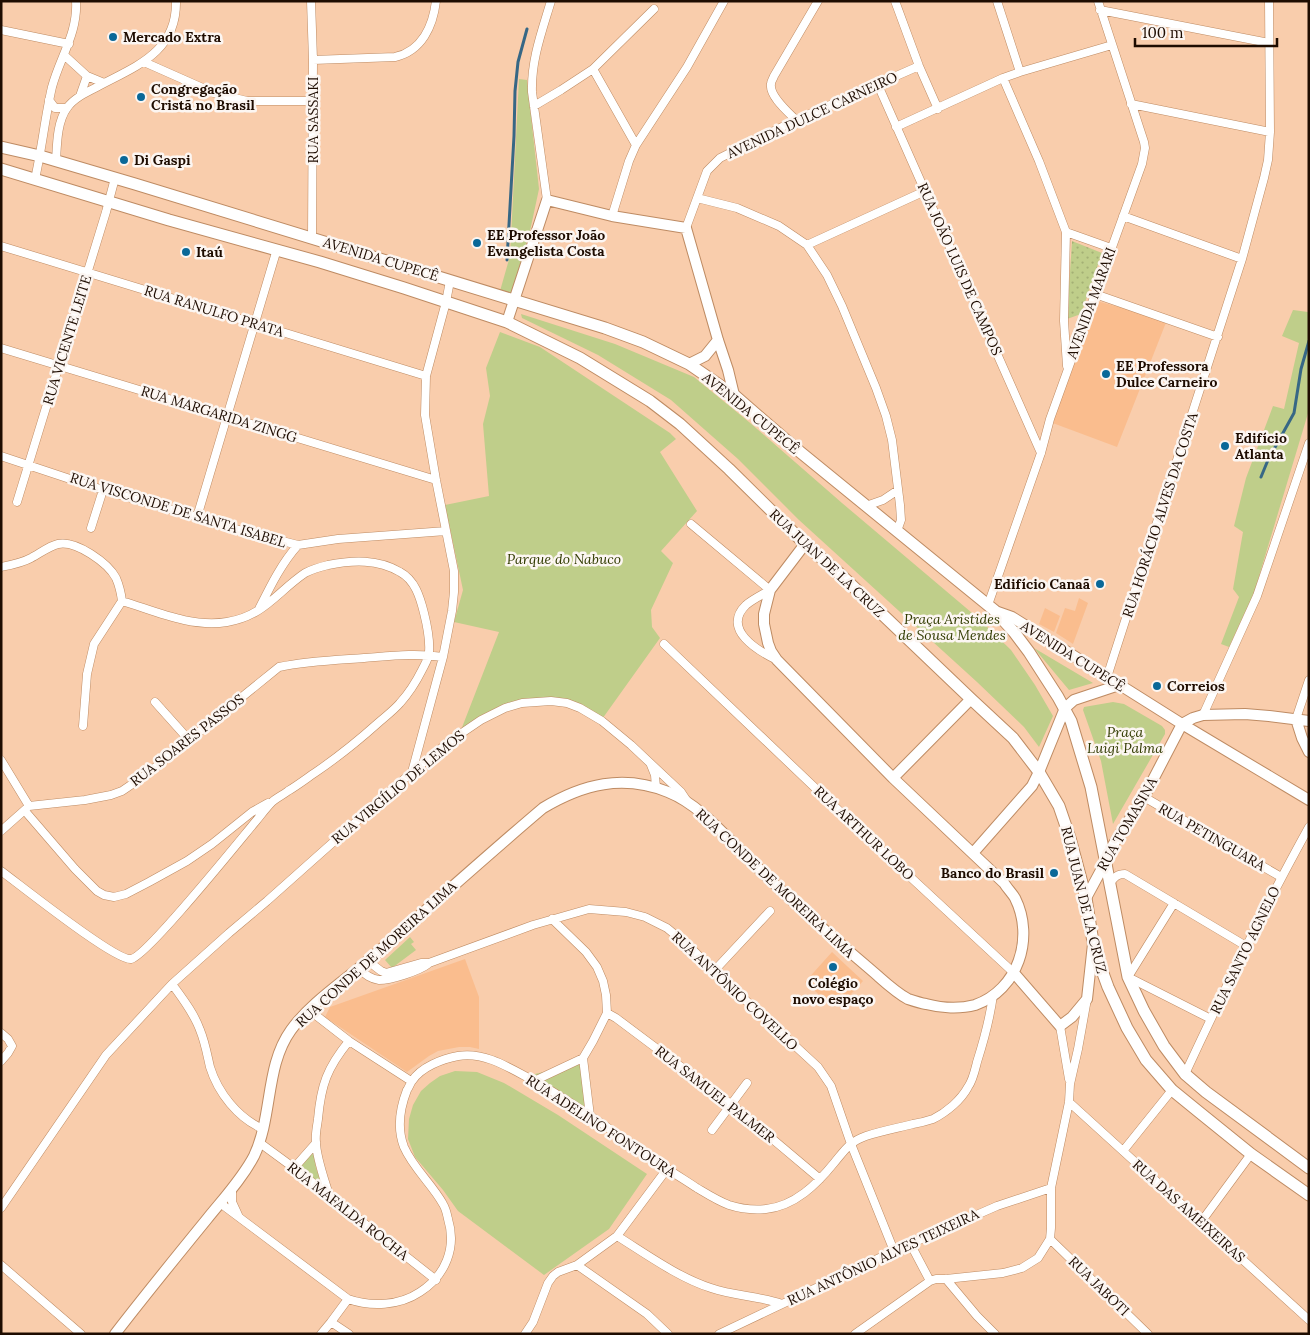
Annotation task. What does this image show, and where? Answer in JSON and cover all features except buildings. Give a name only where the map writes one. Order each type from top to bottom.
[{"type":"main road","name":"AVENIDA CUPECÊ","points":[[1,147],[116,178],[605,328],[643,342],[689,364],[734,395],[794,447],[991,608],[1012,617],[1107,678],[1309,800]]},
{"type":"main road","name":"AVENIDA CUPECÊ","points":[[1,169],[169,220],[277,249],[446,302]]},
{"type":"main road","points":[[507,322],[546,200],[612,216],[686,228],[734,395]]},
{"type":"main road","name":"RUA JUAN DE LA CRUZ","points":[[446,302],[507,322],[580,358],[650,402],[680,424],[722,462],[805,544],[839,573],[1013,738],[1040,772],[1059,806],[1070,838],[1086,898],[1093,942],[1103,975],[1126,1028],[1146,1060],[1172,1090],[1251,1154],[1309,1195]]},
{"type":"main road","points":[[689,364],[705,356],[718,340]]},
{"type":"main road","name":"RUA CONDE DE MOREIRA LIMA","points":[[115,1334],[246,1170],[260,1143],[277,1060],[281,1047],[292,1029],[309,1010],[368,961],[535,814],[560,798],[582,788],[607,783],[629,783],[671,793],[688,804],[710,820],[777,886],[851,954],[908,999],[927,1005],[948,1008],[968,1006],[993,995],[1014,973],[1023,944],[1023,928],[1015,898],[1004,883],[893,778],[777,660],[771,651],[764,624],[764,614],[770,590],[805,544]]},
{"type":"main road","points":[[991,608],[1014,632],[1029,652],[1064,708],[1072,726],[1091,787],[1127,972],[1144,1011],[1164,1046],[1185,1074],[1206,1092],[1309,1168]]},
{"type":"main road","points":[[1105,690],[1107,678]]},
{"type":"main road","points":[[973,853],[1032,786],[1040,772],[1064,708],[1074,700],[1119,685]]},
{"type":"main road","points":[[893,778],[971,699]]},
{"type":"main road","points":[[1182,724],[1203,715],[1245,714],[1309,721]]},
{"type":"main road","points":[[1296,719],[1309,752]]},
{"type":"main road","name":"RUA TOMASINA","points":[[1086,898],[1113,845],[1144,797],[1182,724]]},
{"type":"main road","points":[[1060,1026],[1080,1009],[1087,999],[1093,942]]},
{"type":"main road","name":"RUA ARTHUR LOBO","points":[[1014,973],[1060,1026]]},
{"type":"main road","points":[[1089,981],[1093,977],[1103,975]]},
{"type":"street","points":[[35,178],[49,100],[58,66],[69,44],[77,10],[76,1]]},
{"type":"street","points":[[56,161],[60,126],[66,108],[80,96],[144,62],[154,54],[167,36],[176,12],[176,1]]},
{"type":"street","name":"RUA SASSAKI","points":[[310,1],[313,60],[312,238]]},
{"type":"street","points":[[313,60],[396,57],[408,53],[424,38],[435,10],[436,1]]},
{"type":"street","points":[[546,200],[532,92],[536,52],[551,1]]},
{"type":"street","points":[[612,216],[629,161],[636,145],[687,68],[724,1]]},
{"type":"street","points":[[796,120],[778,102],[771,84],[818,1]]},
{"type":"street","points":[[895,1],[919,66],[938,109]]},
{"type":"street","points":[[997,1],[1020,72]]},
{"type":"street","name":"AVENIDA MARARI","points":[[991,608],[1041,453],[1050,419],[1142,164],[1145,148],[1098,1]]},
{"type":"street","name":"RUA HORÁCIO ALVES DA COSTA","points":[[1107,678],[1218,337],[1264,178],[1268,160],[1270,132],[1269,1]]},
{"type":"street","points":[[534,106],[593,69],[654,8]]},
{"type":"street","points":[[1100,10],[1269,43]]},
{"type":"street","points":[[1,30],[69,44]]},
{"type":"street","points":[[896,127],[1004,78],[1112,45]]},
{"type":"street","points":[[64,55],[87,76],[104,83]]},
{"type":"street","points":[[144,62],[214,93],[247,101],[313,101]]},
{"type":"street","name":"AVENIDA DULCE CARNEIRO","points":[[686,228],[706,171],[720,158],[796,120],[919,66]]},
{"type":"street","points":[[593,69],[636,145]]},
{"type":"street","points":[[80,96],[87,76]]},
{"type":"street","points":[[1004,78],[1066,232],[1064,321],[1067,370]]},
{"type":"street","name":"RUA JOÃO LUIS DE CAMPOS","points":[[878,85],[1041,453]]},
{"type":"street","points":[[49,100],[54,108],[66,108]]},
{"type":"street","points":[[1132,104],[1270,132]]},
{"type":"street","name":"RUA VICENTE LEITE","points":[[17,502],[116,178]]},
{"type":"street","points":[[807,245],[925,190]]},
{"type":"street","points":[[697,198],[737,208],[779,226],[807,245],[827,275],[842,306],[886,416],[892,440],[901,520],[897,531]]},
{"type":"street","points":[[1122,216],[1242,259]]},
{"type":"street","points":[[1066,232],[1111,248]]},
{"type":"street","name":"RUA RANULFO PRATA","points":[[1,246],[426,376]]},
{"type":"street","points":[[197,517],[277,249]]},
{"type":"street","points":[[412,772],[443,657],[454,592],[454,571],[425,415],[426,376],[450,281]]},
{"type":"street","points":[[1095,294],[1218,337]]},
{"type":"street","name":"RUA MARGARIDA ZINGG","points":[[1,348],[436,480]]},
{"type":"street","points":[[1203,715],[1257,596],[1309,444]]},
{"type":"street","name":"RUA VISCONDE DE SANTA ISABEL","points":[[1,456],[103,490],[239,530],[298,545],[338,538],[446,531]]},
{"type":"street","points":[[91,528],[103,490]]},
{"type":"street","points":[[866,506],[883,500],[898,490]]},
{"type":"street","points":[[691,524],[770,590]]},
{"type":"street","points":[[1,567],[27,560],[57,544],[65,544],[76,546],[96,558],[110,569],[116,578],[122,601],[94,644],[87,674],[83,726]]},
{"type":"street","points":[[258,611],[283,564],[298,545]]},
{"type":"street","points":[[1,760],[27,809],[75,869],[97,890],[104,895],[114,897],[126,894],[188,861],[252,812],[272,801],[325,765],[364,735],[399,704],[417,678],[429,655],[426,620],[418,592],[404,574],[383,565],[368,562],[340,562],[317,568],[303,575],[258,611],[249,616],[227,622],[205,623],[174,617],[122,601]]},
{"type":"street","name":"RUA CONDE DE MOREIRA LIMA","points":[[770,590],[746,605],[739,615],[738,626],[745,638],[764,653],[777,660]]},
{"type":"street","name":"RUA ARTHUR LOBO","points":[[664,644],[852,823],[1014,973]]},
{"type":"street","name":"RUA SOARES PASSOS","points":[[27,809],[111,796],[122,791],[147,774],[279,667],[302,663],[405,654],[429,655]]},
{"type":"street","points":[[429,655],[443,657]]},
{"type":"street","points":[[1296,719],[1309,680]]},
{"type":"street","name":"RUA VIRGÍLIO DE LEMOS","points":[[1,1208],[106,1056],[172,984],[412,772],[450,741],[491,713],[513,705],[537,701],[559,701],[580,708],[602,721],[631,745],[681,792],[688,804]]},
{"type":"street","points":[[155,702],[189,740]]},
{"type":"street","points":[[650,763],[655,774],[656,788]]},
{"type":"street","name":"RUA PETINGUARA","points":[[1144,797],[1281,877]]},
{"type":"street","points":[[1,871],[72,925],[119,956],[124,959],[133,958],[146,948],[192,898],[272,801]]},
{"type":"street","points":[[1,831],[27,809]]},
{"type":"street","name":"RUA SANTO AGNELO","points":[[1185,1074],[1246,946],[1309,827]]},
{"type":"street","name":"RUA TOMASINA","points":[[1110,884],[1115,876],[1125,874],[1246,946]]},
{"type":"street","points":[[1174,903],[1137,964],[1127,972],[1211,1020]]},
{"type":"street","name":"RUA ANTÔNIO COVELLO","points":[[368,961],[381,971],[386,972],[429,962],[552,918],[590,909],[626,912],[645,917],[667,928],[691,948],[818,1067],[831,1086],[850,1144],[894,1251]]},
{"type":"street","points":[[714,971],[770,911]]},
{"type":"street","points":[[534,1081],[583,1058],[607,1013],[603,981],[597,967],[586,952],[552,918]]},
{"type":"street","name":"RUA ANTÔNIO COVELLO","points":[[358,968],[367,976],[379,980],[416,970],[424,967],[429,962]]},
{"type":"street","points":[[172,984],[200,1027],[213,1075],[223,1093],[243,1117],[263,1129]]},
{"type":"street","points":[[850,1144],[866,1137],[932,1119],[957,1102],[969,1086],[975,1072],[989,1022],[993,995]]},
{"type":"street","points":[[855,1334],[936,1278],[946,1279],[1003,1273],[1022,1268],[1038,1258],[1050,1239],[1051,1188],[1069,1102],[1070,1084],[1087,999]]},
{"type":"street","points":[[220,1203],[348,1299],[362,1304],[390,1303],[413,1296],[436,1280],[444,1267],[451,1246],[450,1226],[444,1205],[408,1155],[400,1127],[402,1104],[411,1081],[349,1041],[309,1010]]},
{"type":"street","name":"RUA SAMUEL PALMER","points":[[607,1013],[732,1105],[820,1178]]},
{"type":"street","points":[[1060,1026],[1070,1084]]},
{"type":"street","points":[[1,1033],[12,1046],[1,1061]]},
{"type":"street","points":[[329,1196],[316,1143],[319,1110],[323,1084],[328,1070],[349,1041]]},
{"type":"street","name":"RUA ADELINO FONTOURA","points":[[411,1081],[437,1063],[460,1056],[474,1055],[484,1057],[534,1081],[714,1199],[739,1208],[765,1209],[792,1202],[834,1164],[850,1144]]},
{"type":"street","points":[[583,1058],[590,1116]]},
{"type":"street","points":[[712,1130],[747,1084]]},
{"type":"street","points":[[1123,1151],[1172,1090]]},
{"type":"street","name":"RUA DAS AMEIXEIRAS","points":[[1069,1102],[1309,1320]]},
{"type":"street","name":"RUA MAFALDA ROCHA","points":[[260,1143],[436,1280]]},
{"type":"street","points":[[294,1168],[316,1143]]},
{"type":"street","points":[[1201,1222],[1251,1154]]},
{"type":"street","points":[[525,1334],[533,1322],[548,1283],[553,1276],[558,1272],[577,1265],[617,1236],[667,1169]]},
{"type":"street","name":"RUA ANTÔNIO ALVES TEIXEIRA","points":[[719,1334],[894,1251],[997,1206],[1051,1188]]},
{"type":"street","points":[[232,1189],[232,1202],[238,1217]]},
{"type":"street","points":[[617,1236],[657,1261],[704,1286],[782,1304]]},
{"type":"street","name":"RUA JABOTI","points":[[1050,1239],[1148,1334]]},
{"type":"street","points":[[910,1244],[930,1281]]},
{"type":"street","points":[[577,1265],[647,1314],[668,1334]]},
{"type":"street","points":[[1,1266],[81,1334]]},
{"type":"street","points":[[946,1279],[995,1334]]},
{"type":"street","points":[[321,1334],[348,1299]]},
{"type":"street","points":[[331,1322],[349,1334]]},
{"type":"shaded area","name":"EE Professora Dulce Carneiro","points":[[1093,300],[1167,320],[1117,447],[1050,422]]},
{"type":"shaded area","points":[[1079,598],[1088,603],[1073,644],[1056,633],[1065,608],[1075,611]]},
{"type":"shaded area","points":[[1045,608],[1060,616],[1054,632],[1039,624]]},
{"type":"shaded area","name":"Colégio novo espaço","points":[[832,952],[863,981],[841,1005],[831,996],[826,1001],[805,982]]},
{"type":"shaded area","points":[[465,959],[479,997],[479,1049],[459,1047],[438,1051],[407,1072],[325,1017],[330,1007]]},
{"type":"green space","points":[[519,79],[527,80],[539,189],[530,231],[511,296],[500,291],[510,256]]},
{"type":"green space","points":[[1072,241],[1102,253],[1081,314],[1067,319]]},
{"type":"green space","points":[[1309,299],[1309,410],[1254,593],[1229,647],[1221,644],[1239,597],[1233,589],[1243,532],[1234,526],[1246,478],[1273,406],[1284,409],[1299,343],[1282,336],[1293,310],[1308,312]]},
{"type":"green space","name":"Praça Aristides de Sousa Mendes","points":[[521,314],[615,344],[694,377],[749,422],[978,618],[1011,650],[1053,716],[1039,747],[1024,727],[977,682],[799,520],[738,459],[671,400],[598,355],[522,318]]},
{"type":"green space","name":"Parque do Nabuco","points":[[500,332],[540,347],[670,433],[676,439],[660,452],[697,511],[661,551],[673,563],[651,610],[652,627],[660,638],[600,722],[576,707],[523,702],[461,730],[499,632],[454,622],[463,590],[445,505],[489,496],[483,424],[490,396],[486,368]]},
{"type":"green space","name":"Praça Luigi Palma","points":[[1034,648],[1093,683],[1069,690]]},
{"type":"green space","name":"Praça Luigi Palma","points":[[1113,702],[1124,704],[1162,726],[1165,734],[1113,824],[1101,761],[1083,710],[1084,707]]},
{"type":"green space","points":[[410,937],[414,942],[411,944],[416,950],[392,968],[385,960]]},
{"type":"green space","points":[[579,1056],[588,1117],[522,1077],[552,1070]]},
{"type":"green space","points":[[455,1071],[477,1072],[504,1083],[558,1115],[647,1174],[609,1229],[544,1275],[458,1211],[415,1157],[408,1139],[409,1119],[413,1105],[421,1091],[430,1083],[440,1076]]},
{"type":"green space","points":[[313,1147],[316,1168],[324,1188],[298,1169]]},
{"type":"waterway","points":[[507,260],[515,91],[518,62],[527,29]]},
{"type":"waterway","points":[[1261,477],[1268,460],[1294,413],[1301,369],[1309,341]]},
{"type":"place","name":"Mercado Extra","points":[[113,37]]},
{"type":"place","name":"Congregação Cristã no Brasil","points":[[141,97]]},
{"type":"place","name":"Di Gaspi","points":[[124,160]]},
{"type":"place","name":"EE Professor João Evangelista Costa","points":[[477,243]]},
{"type":"place","name":"Itaú","points":[[186,252]]},
{"type":"place","name":"EE Professora Dulce Carneiro","points":[[1106,374]]},
{"type":"place","name":"Edifício Atlanta","points":[[1225,446]]},
{"type":"place","name":"Edifício Canaã","points":[[1100,584]]},
{"type":"place","name":"Correios","points":[[1157,686]]},
{"type":"place","name":"Banco do Brasil","points":[[1054,873]]},
{"type":"place","name":"Colégio novo espaço","points":[[833,967]]}]
